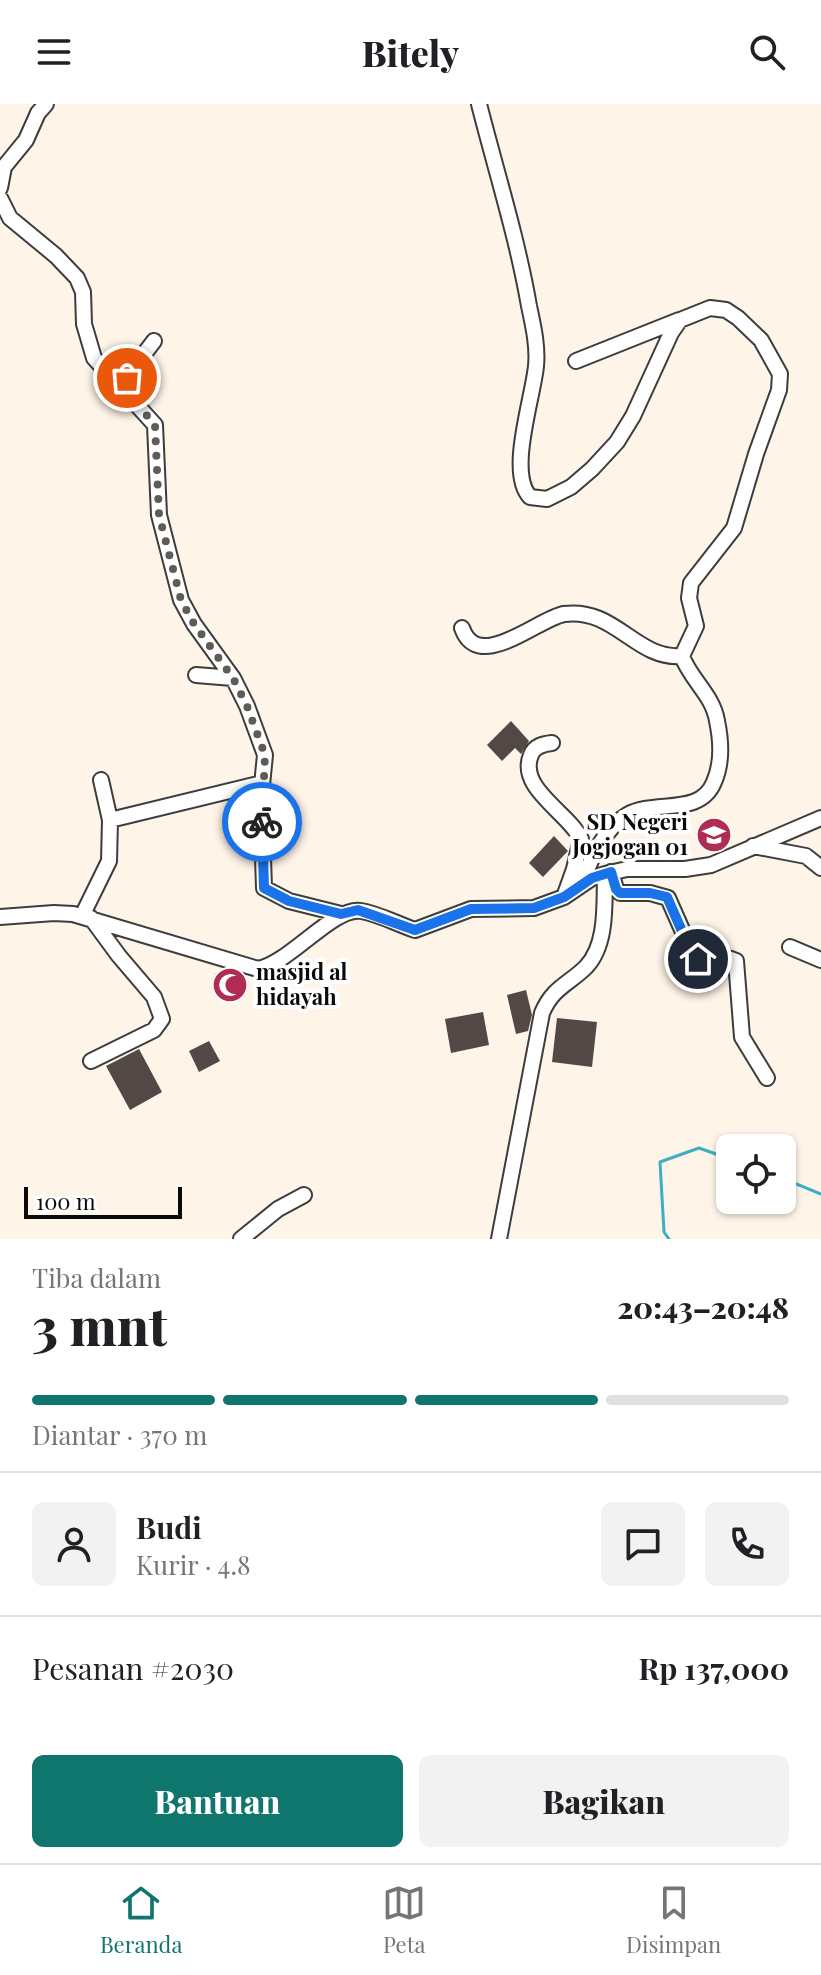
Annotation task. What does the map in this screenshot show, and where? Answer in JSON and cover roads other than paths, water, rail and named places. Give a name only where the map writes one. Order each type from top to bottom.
[{"type":"street","points":[[0,188],[4,167],[26,140],[38,113],[46,104]]},
{"type":"street","points":[[479,104],[519,254],[534,335],[536,364],[521,457],[522,481],[530,497],[547,499],[571,487],[611,449],[633,416],[680,320]]},
{"type":"street","points":[[0,198],[10,218],[77,278],[83,292],[84,324],[94,358],[155,425],[159,515],[181,600],[194,624],[233,678],[265,755],[262,783],[264,888],[289,901],[341,914]]},
{"type":"street","points":[[576,361],[710,308],[726,310],[738,318],[761,340],[780,374],[779,390],[734,528],[691,583],[689,598],[696,626],[682,656],[709,699],[717,721],[720,763],[712,788],[701,800],[643,808],[621,819],[599,846],[580,886]]},
{"type":"street","points":[[136,403],[127,378],[154,341]]},
{"type":"street","points":[[462,628],[475,643],[495,644],[518,638],[557,616],[590,615],[603,619],[654,652],[682,656]]},
{"type":"street","points":[[196,675],[233,678]]},
{"type":"street","points":[[552,743],[534,750],[529,769],[534,786],[580,837],[577,860],[564,897]]},
{"type":"street","points":[[86,917],[109,861],[110,820],[101,780]]},
{"type":"street","points":[[110,820],[262,783]]},
{"type":"street","points":[[0,917],[54,913],[86,917],[258,969],[268,967],[297,948],[341,914],[358,910],[415,930],[471,909],[530,908],[564,897],[608,873],[699,867],[821,818]]},
{"type":"street","points":[[753,846],[799,854],[812,859],[821,868]]},
{"type":"street","points":[[608,873],[620,893],[650,893],[668,898],[694,957],[736,961],[742,1037],[767,1078]]},
{"type":"street","points":[[499,1239],[540,1019],[554,992],[586,967],[597,950],[608,873]]},
{"type":"street","points":[[86,917],[154,997],[162,1019],[154,1030],[91,1061]]},
{"type":"street","points":[[790,947],[821,960]]},
{"type":"street","points":[[241,1239],[278,1209],[304,1195]]},
{"type":"waterway","points":[[669,1239],[664,1232],[660,1162],[699,1148],[716,1154]]},
{"type":"waterway","points":[[796,1184],[821,1194]]},
{"type":"place","name":"SD Negeri Jogjogan 01","points":[[714,835]]},
{"type":"place","name":"masjid al hidayah","points":[[230,985]]}]
